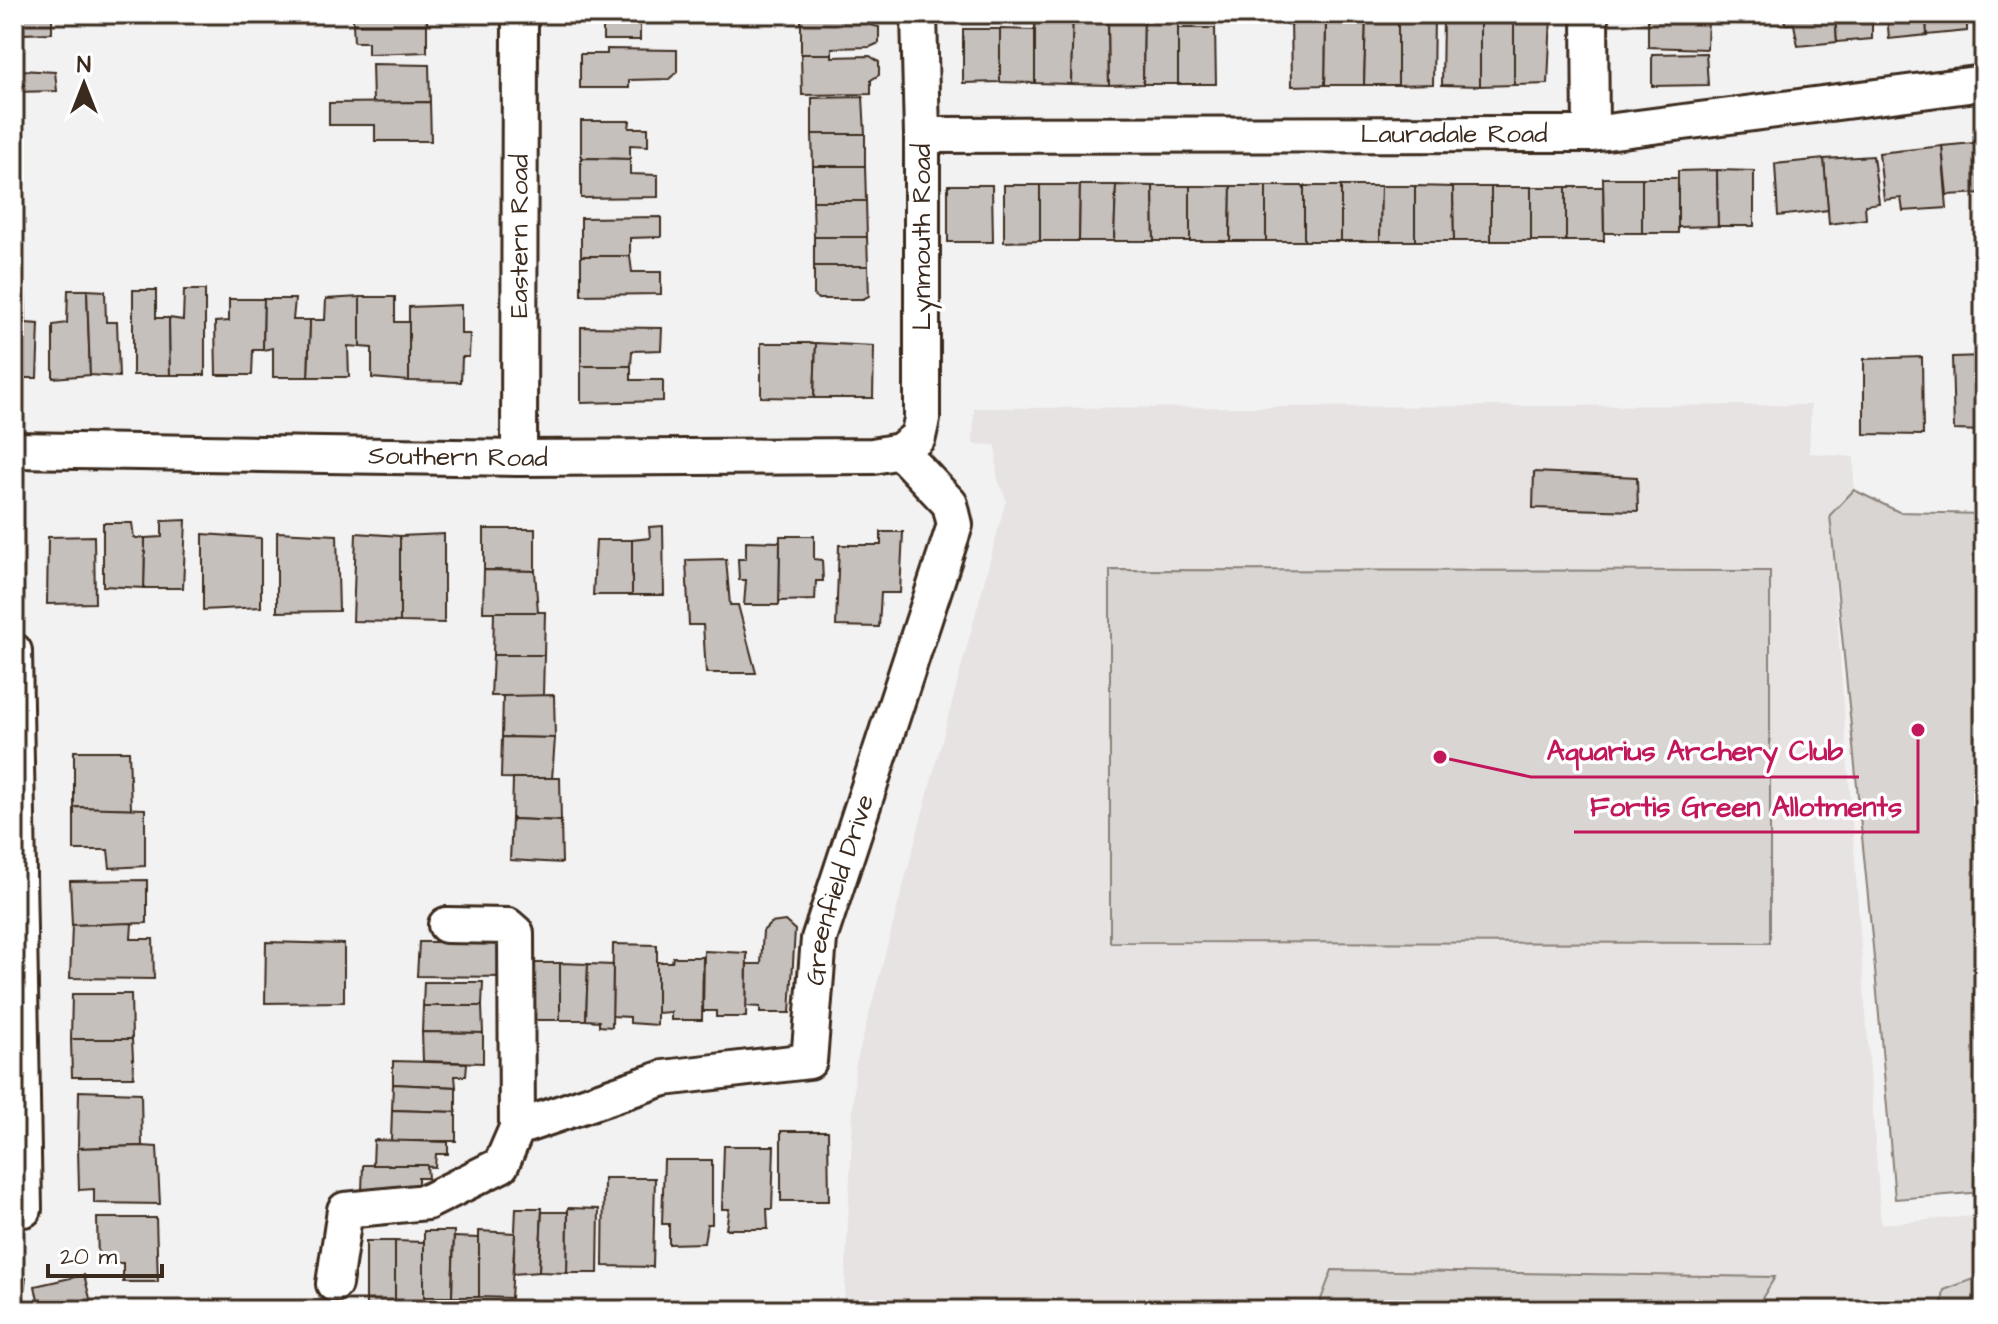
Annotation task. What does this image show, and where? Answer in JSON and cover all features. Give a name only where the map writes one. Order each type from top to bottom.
[{"type":"street","name":"Eastern Road","points":[[519,458],[520,14]]},
{"type":"street","name":"Lynmouth Road","points":[[900,451],[918,437],[922,419],[919,14]]},
{"type":"street","points":[[1590,14],[1591,134]]},
{"type":"street","name":"Lauradale Road","points":[[922,135],[1591,134],[1984,83]]},
{"type":"street","name":"Southern Road","points":[[14,450],[519,458],[873,456],[900,451]]},
{"type":"street","name":"Greenfield Drive","points":[[517,1128],[664,1078],[809,1061],[819,939],[955,525],[950,504],[900,451]]},
{"type":"street","points":[[14,651],[24,1209]]},
{"type":"street","points":[[334,1284],[345,1210],[427,1202],[501,1165],[517,1128],[516,933],[508,926],[446,925]]},
{"type":"shaded area","points":[[1811,405],[1809,453],[1854,457],[1854,490],[1830,516],[1881,1224],[1984,1215],[1984,1310],[844,1310],[855,1067],[1006,500],[997,477],[996,445],[973,444],[974,408]]},
{"type":"shaded area","points":[[1854,490],[1899,512],[1984,514],[1984,1192],[1895,1199],[1830,515]]},
{"type":"shaded area","points":[[1110,570],[1770,571],[1770,943],[1110,942]]},
{"type":"shaded area","points":[[1332,1270],[1775,1277],[1755,1310],[1317,1310]]},
{"type":"shaded area","points":[[1984,1275],[1984,1310],[1941,1310],[1944,1290]]},
{"type":"building","points":[[14,14],[52,14],[52,33],[22,34],[21,52],[14,51]]},
{"type":"building","points":[[353,14],[427,14],[427,24],[353,24]]},
{"type":"building","points":[[580,14],[640,14],[640,40],[603,40],[603,20],[580,20]]},
{"type":"building","points":[[801,14],[869,14],[869,25],[879,27],[879,43],[870,47],[832,48],[832,54],[801,54]]},
{"type":"building","points":[[1035,14],[1073,14],[1071,84],[1035,83]]},
{"type":"building","points":[[1073,14],[1108,14],[1109,85],[1071,84]]},
{"type":"building","points":[[1108,14],[1144,14],[1143,84],[1109,85]]},
{"type":"building","points":[[1144,14],[1178,14],[1178,84],[1143,84]]},
{"type":"building","points":[[1514,14],[1551,15],[1548,84],[1514,85]]},
{"type":"building","points":[[1514,14],[1514,85],[1480,86],[1480,15]]},
{"type":"building","points":[[1784,14],[1835,14],[1837,42],[1798,46],[1794,24],[1785,24]]},
{"type":"building","points":[[1835,14],[1881,14],[1881,19],[1872,19],[1872,39],[1837,42]]},
{"type":"building","points":[[1887,14],[1926,14],[1927,35],[1889,39]]},
{"type":"building","points":[[1926,14],[1967,14],[1967,31],[1927,35]]},
{"type":"building","points":[[1480,15],[1480,86],[1442,85],[1443,17]]},
{"type":"building","points":[[1648,15],[1708,16],[1707,49],[1648,47]]},
{"type":"building","points":[[1326,16],[1366,17],[1364,85],[1325,85]]},
{"type":"building","points":[[1326,16],[1325,85],[1292,86],[1291,17]]},
{"type":"building","points":[[1434,16],[1433,84],[1398,85],[1398,17]]},
{"type":"building","points":[[1366,17],[1398,17],[1398,85],[1364,85]]},
{"type":"building","points":[[353,24],[427,24],[427,52],[368,54],[368,42],[354,42]]},
{"type":"building","points":[[1178,28],[1215,28],[1216,84],[1178,84]]},
{"type":"building","points":[[963,29],[1000,29],[1000,82],[963,83]]},
{"type":"building","points":[[1000,29],[1035,30],[1035,83],[1000,82]]},
{"type":"building","points":[[607,49],[677,50],[677,72],[669,79],[629,80],[629,88],[580,88],[580,54],[607,54]]},
{"type":"building","points":[[14,51],[21,52],[21,70],[55,72],[57,91],[14,92]]},
{"type":"building","points":[[1706,53],[1708,85],[1652,86],[1652,54]]},
{"type":"building","points":[[801,54],[870,56],[879,62],[879,75],[871,80],[871,94],[802,95]]},
{"type":"building","points":[[372,64],[429,65],[430,102],[373,103]]},
{"type":"building","points":[[863,97],[865,134],[812,134],[812,98]]},
{"type":"building","points":[[430,102],[431,141],[375,141],[375,125],[329,125],[329,103]]},
{"type":"building","points":[[581,121],[630,121],[629,128],[648,128],[648,146],[630,145],[630,159],[581,158]]},
{"type":"building","points":[[812,134],[865,134],[865,166],[813,166]]},
{"type":"building","points":[[1984,142],[1984,193],[1947,195],[1942,146]]},
{"type":"building","points":[[1942,146],[1947,208],[1903,211],[1901,198],[1884,200],[1879,153]]},
{"type":"building","points":[[1873,156],[1879,203],[1865,205],[1866,219],[1829,224],[1824,159]]},
{"type":"building","points":[[581,158],[630,159],[630,174],[658,175],[658,197],[581,198]]},
{"type":"building","points":[[1824,159],[1828,210],[1778,216],[1775,164]]},
{"type":"building","points":[[813,166],[865,166],[866,201],[813,201]]},
{"type":"building","points":[[1717,170],[1718,226],[1678,227],[1678,171]]},
{"type":"building","points":[[1717,170],[1754,171],[1754,226],[1718,226]]},
{"type":"building","points":[[1603,178],[1642,178],[1642,233],[1604,233]]},
{"type":"building","points":[[1642,178],[1678,178],[1678,233],[1642,233]]},
{"type":"building","points":[[948,185],[992,185],[993,242],[948,242]]},
{"type":"building","points":[[1004,185],[1040,185],[1040,241],[1004,242]]},
{"type":"building","points":[[1040,185],[1080,185],[1079,241],[1040,241]]},
{"type":"building","points":[[1080,185],[1116,185],[1114,241],[1079,241]]},
{"type":"building","points":[[1116,185],[1153,186],[1154,241],[1114,241]]},
{"type":"building","points":[[1153,186],[1190,186],[1190,241],[1154,241]]},
{"type":"building","points":[[1190,186],[1231,186],[1230,241],[1190,241]]},
{"type":"building","points":[[1231,186],[1266,186],[1266,241],[1230,241]]},
{"type":"building","points":[[1266,186],[1304,186],[1304,241],[1266,241]]},
{"type":"building","points":[[1304,186],[1341,186],[1341,241],[1304,241]]},
{"type":"building","points":[[1341,186],[1381,186],[1380,241],[1341,241]]},
{"type":"building","points":[[1381,186],[1415,186],[1415,241],[1380,241]]},
{"type":"building","points":[[1415,186],[1453,187],[1454,241],[1415,241]]},
{"type":"building","points":[[1453,187],[1491,187],[1491,241],[1454,241]]},
{"type":"building","points":[[1491,187],[1531,187],[1531,241],[1491,241]]},
{"type":"building","points":[[1531,187],[1566,187],[1566,241],[1531,241]]},
{"type":"building","points":[[1566,187],[1603,187],[1604,241],[1566,241]]},
{"type":"building","points":[[813,201],[866,201],[867,237],[814,237]]},
{"type":"building","points":[[661,217],[661,237],[630,238],[630,256],[581,256],[581,218]]},
{"type":"building","points":[[814,237],[867,237],[868,266],[814,266]]},
{"type":"building","points":[[581,256],[630,256],[632,272],[661,272],[661,294],[581,295]]},
{"type":"building","points":[[814,266],[868,266],[869,296],[863,299],[818,299],[814,295]]},
{"type":"building","points":[[14,290],[25,290],[26,323],[39,324],[37,378],[14,378]]},
{"type":"building","points":[[68,290],[87,290],[90,375],[53,378],[53,325],[67,323]]},
{"type":"building","points":[[87,290],[105,291],[106,322],[117,322],[119,377],[90,375]]},
{"type":"building","points":[[133,290],[156,290],[156,318],[169,318],[170,375],[133,375]]},
{"type":"building","points":[[184,290],[205,290],[205,375],[170,375],[169,318],[183,320]]},
{"type":"building","points":[[360,297],[360,347],[348,346],[349,377],[308,377],[310,320],[325,320],[326,299]]},
{"type":"building","points":[[360,297],[395,297],[395,322],[409,322],[409,381],[372,378],[372,348],[360,347]]},
{"type":"building","points":[[229,299],[264,299],[263,350],[253,350],[252,375],[216,375],[215,322],[229,321]]},
{"type":"building","points":[[264,299],[295,299],[293,320],[310,320],[308,377],[273,377],[273,348],[263,350]]},
{"type":"building","points":[[461,305],[461,334],[470,334],[469,357],[462,357],[461,382],[409,381],[409,307]]},
{"type":"building","points":[[581,327],[662,328],[661,350],[632,351],[631,366],[581,366]]},
{"type":"building","points":[[761,343],[816,343],[814,398],[761,397]]},
{"type":"building","points":[[816,343],[874,346],[873,398],[814,398]]},
{"type":"building","points":[[1984,356],[1984,431],[1954,430],[1952,357]]},
{"type":"building","points":[[1922,357],[1923,435],[1864,434],[1864,359]]},
{"type":"building","points":[[581,366],[631,366],[631,380],[663,380],[663,401],[581,403]]},
{"type":"building","points":[[1534,472],[1637,477],[1638,511],[1533,508]]},
{"type":"building","points":[[186,520],[183,588],[144,588],[145,538],[162,537],[162,521]]},
{"type":"building","points":[[103,523],[132,523],[134,538],[145,538],[144,588],[103,586]]},
{"type":"building","points":[[663,526],[664,595],[632,595],[632,540],[650,538],[649,527]]},
{"type":"building","points":[[484,529],[535,529],[535,571],[484,570]]},
{"type":"building","points":[[277,532],[337,535],[339,611],[277,612]]},
{"type":"building","points":[[881,532],[903,532],[900,593],[881,593],[879,627],[836,626],[839,545],[881,545]]},
{"type":"building","points":[[356,533],[400,536],[400,622],[353,621]]},
{"type":"building","points":[[203,534],[261,538],[261,607],[203,610]]},
{"type":"building","points":[[444,534],[444,623],[400,622],[400,536]]},
{"type":"building","points":[[94,536],[95,603],[47,604],[48,537]]},
{"type":"building","points":[[780,536],[814,536],[814,559],[822,560],[823,581],[816,581],[815,600],[779,601]]},
{"type":"building","points":[[596,540],[632,540],[632,595],[593,595]]},
{"type":"building","points":[[746,541],[780,542],[779,605],[744,605],[746,580],[739,580],[738,559],[746,559]]},
{"type":"building","points":[[726,559],[730,605],[738,605],[756,673],[706,673],[703,625],[689,625],[686,560]]},
{"type":"building","points":[[484,570],[535,571],[538,612],[483,612]]},
{"type":"building","points":[[494,612],[545,612],[544,655],[493,655]]},
{"type":"building","points":[[493,655],[544,655],[543,696],[491,696]]},
{"type":"building","points":[[554,695],[555,738],[502,737],[503,696]]},
{"type":"building","points":[[502,737],[555,738],[552,779],[501,778]]},
{"type":"building","points":[[74,751],[129,751],[131,809],[74,807]]},
{"type":"building","points":[[513,778],[560,778],[561,821],[512,819]]},
{"type":"building","points":[[74,807],[145,809],[145,866],[110,868],[108,850],[74,850]]},
{"type":"building","points":[[512,819],[561,821],[562,863],[510,860]]},
{"type":"building","points":[[147,880],[147,923],[72,925],[70,881]]},
{"type":"building","points":[[785,921],[795,930],[790,1013],[760,1013],[760,1007],[746,1006],[747,964],[761,964],[763,931],[771,923]]},
{"type":"building","points":[[132,923],[131,939],[153,939],[154,979],[70,978],[72,925]]},
{"type":"building","points":[[266,942],[344,944],[344,1002],[265,1003]]},
{"type":"building","points":[[419,942],[506,942],[506,977],[417,976]]},
{"type":"building","points":[[613,944],[657,945],[657,1025],[630,1023],[630,1017],[612,1016]]},
{"type":"building","points":[[704,951],[747,953],[746,1017],[716,1017],[716,1011],[703,1011]]},
{"type":"building","points":[[673,957],[703,957],[702,1020],[671,1020],[671,1012],[657,1013],[657,962],[672,962]]},
{"type":"building","points":[[534,963],[560,963],[560,1020],[534,1020]]},
{"type":"building","points":[[560,963],[588,964],[586,1020],[560,1020]]},
{"type":"building","points":[[588,964],[613,965],[612,1027],[599,1026],[599,1021],[586,1020]]},
{"type":"building","points":[[424,982],[483,982],[482,1006],[423,1006]]},
{"type":"building","points":[[72,994],[131,994],[132,1039],[71,1039]]},
{"type":"building","points":[[423,1006],[482,1006],[483,1033],[422,1032]]},
{"type":"building","points":[[422,1032],[483,1033],[483,1063],[423,1061]]},
{"type":"building","points":[[71,1039],[132,1039],[134,1077],[72,1077]]},
{"type":"building","points":[[393,1061],[467,1063],[466,1076],[455,1076],[456,1087],[393,1084]]},
{"type":"building","points":[[393,1084],[456,1087],[456,1112],[392,1110]]},
{"type":"building","points":[[79,1091],[141,1093],[142,1146],[78,1148]]},
{"type":"building","points":[[392,1110],[456,1112],[456,1141],[391,1141]]},
{"type":"building","points":[[781,1131],[828,1131],[829,1201],[781,1201]]},
{"type":"building","points":[[374,1140],[448,1142],[448,1154],[436,1154],[435,1167],[373,1165]]},
{"type":"building","points":[[724,1146],[774,1146],[772,1209],[767,1209],[768,1229],[726,1229],[729,1209],[722,1209]]},
{"type":"building","points":[[157,1147],[160,1204],[94,1203],[94,1189],[79,1190],[78,1148]]},
{"type":"building","points":[[664,1160],[712,1160],[712,1224],[707,1224],[704,1243],[669,1244],[669,1224],[662,1224]]},
{"type":"building","points":[[363,1165],[427,1165],[428,1178],[418,1178],[418,1191],[362,1191]]},
{"type":"building","points":[[604,1178],[655,1178],[653,1267],[603,1266]]},
{"type":"building","points":[[516,1208],[542,1208],[539,1272],[513,1274]]},
{"type":"building","points":[[568,1208],[599,1209],[598,1273],[567,1273]]},
{"type":"building","points":[[542,1212],[568,1212],[567,1273],[539,1272]]},
{"type":"building","points":[[97,1218],[156,1218],[158,1282],[123,1282],[123,1263],[98,1263]]},
{"type":"building","points":[[424,1231],[454,1231],[452,1297],[424,1297]]},
{"type":"building","points":[[479,1231],[515,1233],[511,1298],[479,1297]]},
{"type":"building","points":[[454,1237],[479,1238],[479,1297],[452,1297]]},
{"type":"building","points":[[366,1241],[395,1241],[395,1307],[366,1307]]},
{"type":"building","points":[[395,1241],[424,1242],[424,1306],[395,1307]]},
{"type":"building","points":[[84,1275],[93,1310],[40,1310],[35,1286]]},
{"type":"building","points":[[14,1276],[26,1278],[20,1310],[14,1310]]},
{"type":"place","name":"Fortis Green Allotments","points":[[1918,730]]},
{"type":"place","name":"Aquarius Archery Club","points":[[1440,757]]}]
